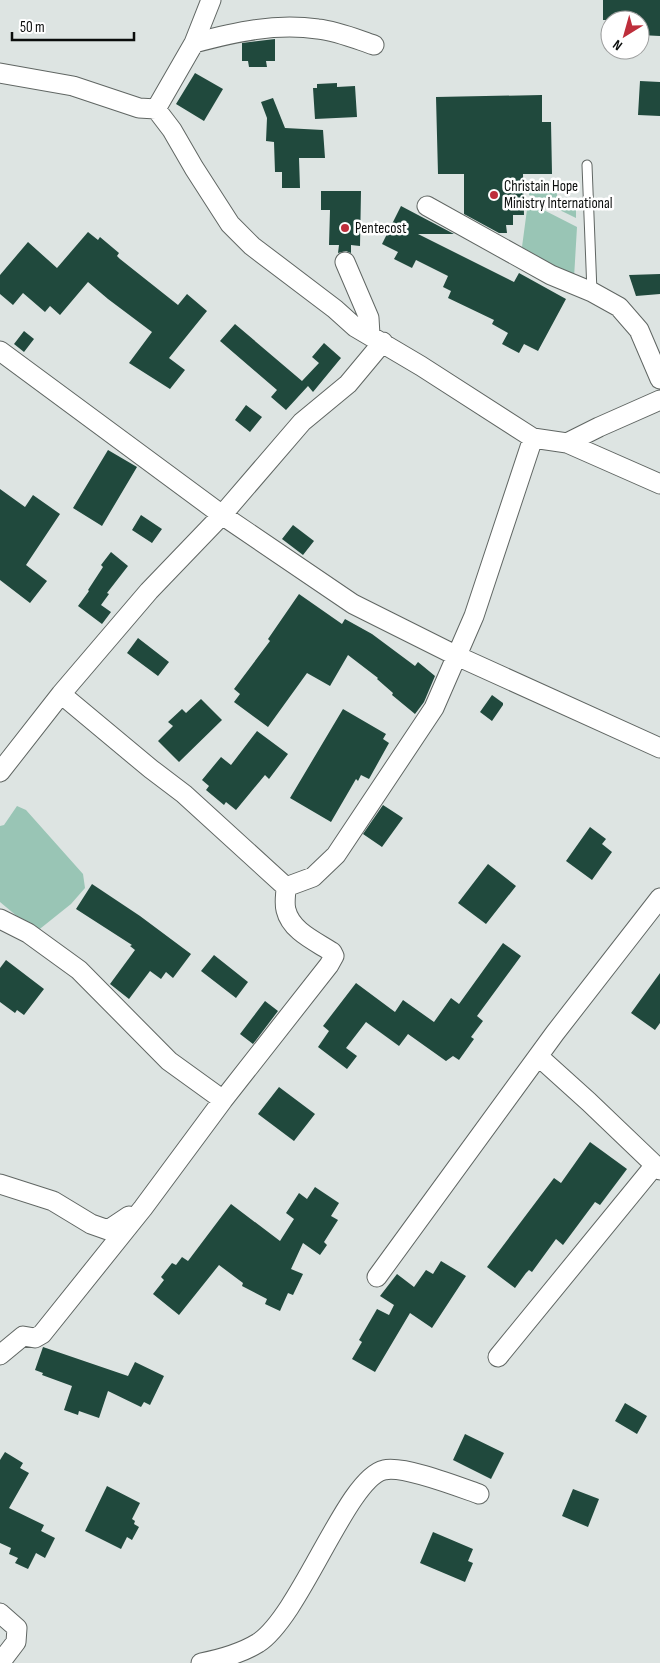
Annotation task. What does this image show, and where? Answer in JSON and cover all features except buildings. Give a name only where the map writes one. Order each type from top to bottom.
[{"type":"street","points":[[156,109],[194,43],[211,0]]},
{"type":"street","points":[[194,43],[238,31],[272,26],[319,29],[374,45]]},
{"type":"street","points":[[0,73],[74,86],[139,108],[156,109],[172,130],[230,224],[252,246],[355,326],[533,438],[567,444],[660,484]]},
{"type":"street","points":[[427,206],[551,275],[592,292],[618,307],[639,330],[660,379]]},
{"type":"street","points":[[345,262],[377,339]]},
{"type":"street","points":[[0,772],[61,694],[149,591],[222,515],[302,422],[348,384],[377,339]]},
{"type":"street","points":[[1,354],[222,515],[353,604],[458,656],[660,748]]},
{"type":"street","points":[[567,444],[599,427],[660,400]]},
{"type":"street","points":[[286,886],[314,877],[336,855],[434,708],[458,656],[487,580],[533,438]]},
{"type":"street","points":[[61,694],[184,794],[286,886]]},
{"type":"street","points":[[0,1355],[24,1336],[35,1338],[42,1334],[143,1208],[222,1100],[329,965],[334,956],[332,952],[293,925],[285,909],[286,886]]},
{"type":"street","points":[[377,1277],[538,1056],[660,898]]},
{"type":"street","points":[[0,919],[36,938],[79,970],[169,1061],[222,1100]]},
{"type":"street","points":[[498,1357],[658,1167],[538,1056]]},
{"type":"street","points":[[0,1184],[53,1200],[91,1224],[108,1230],[143,1208]]},
{"type":"street","points":[[200,1663],[230,1657],[258,1642],[279,1623],[351,1501],[373,1474],[385,1469],[402,1471],[433,1478],[479,1494]]},
{"type":"street","points":[[0,1614],[17,1628],[16,1642],[0,1663]]},
{"type":"lane","points":[[587,165],[592,292]]},
{"type":"green space","points":[[530,186],[557,187],[557,206],[576,206],[576,218],[529,195]]},
{"type":"green space","points":[[528,202],[577,227],[574,278],[522,247]]},
{"type":"green space","points":[[17,806],[26,810],[83,874],[85,888],[71,904],[36,932],[0,902],[0,826],[4,825]]},
{"type":"place","name":"Christain Hope Ministry International","points":[[494,195]]},
{"type":"place","name":"Pentecost","points":[[345,228]]}]
